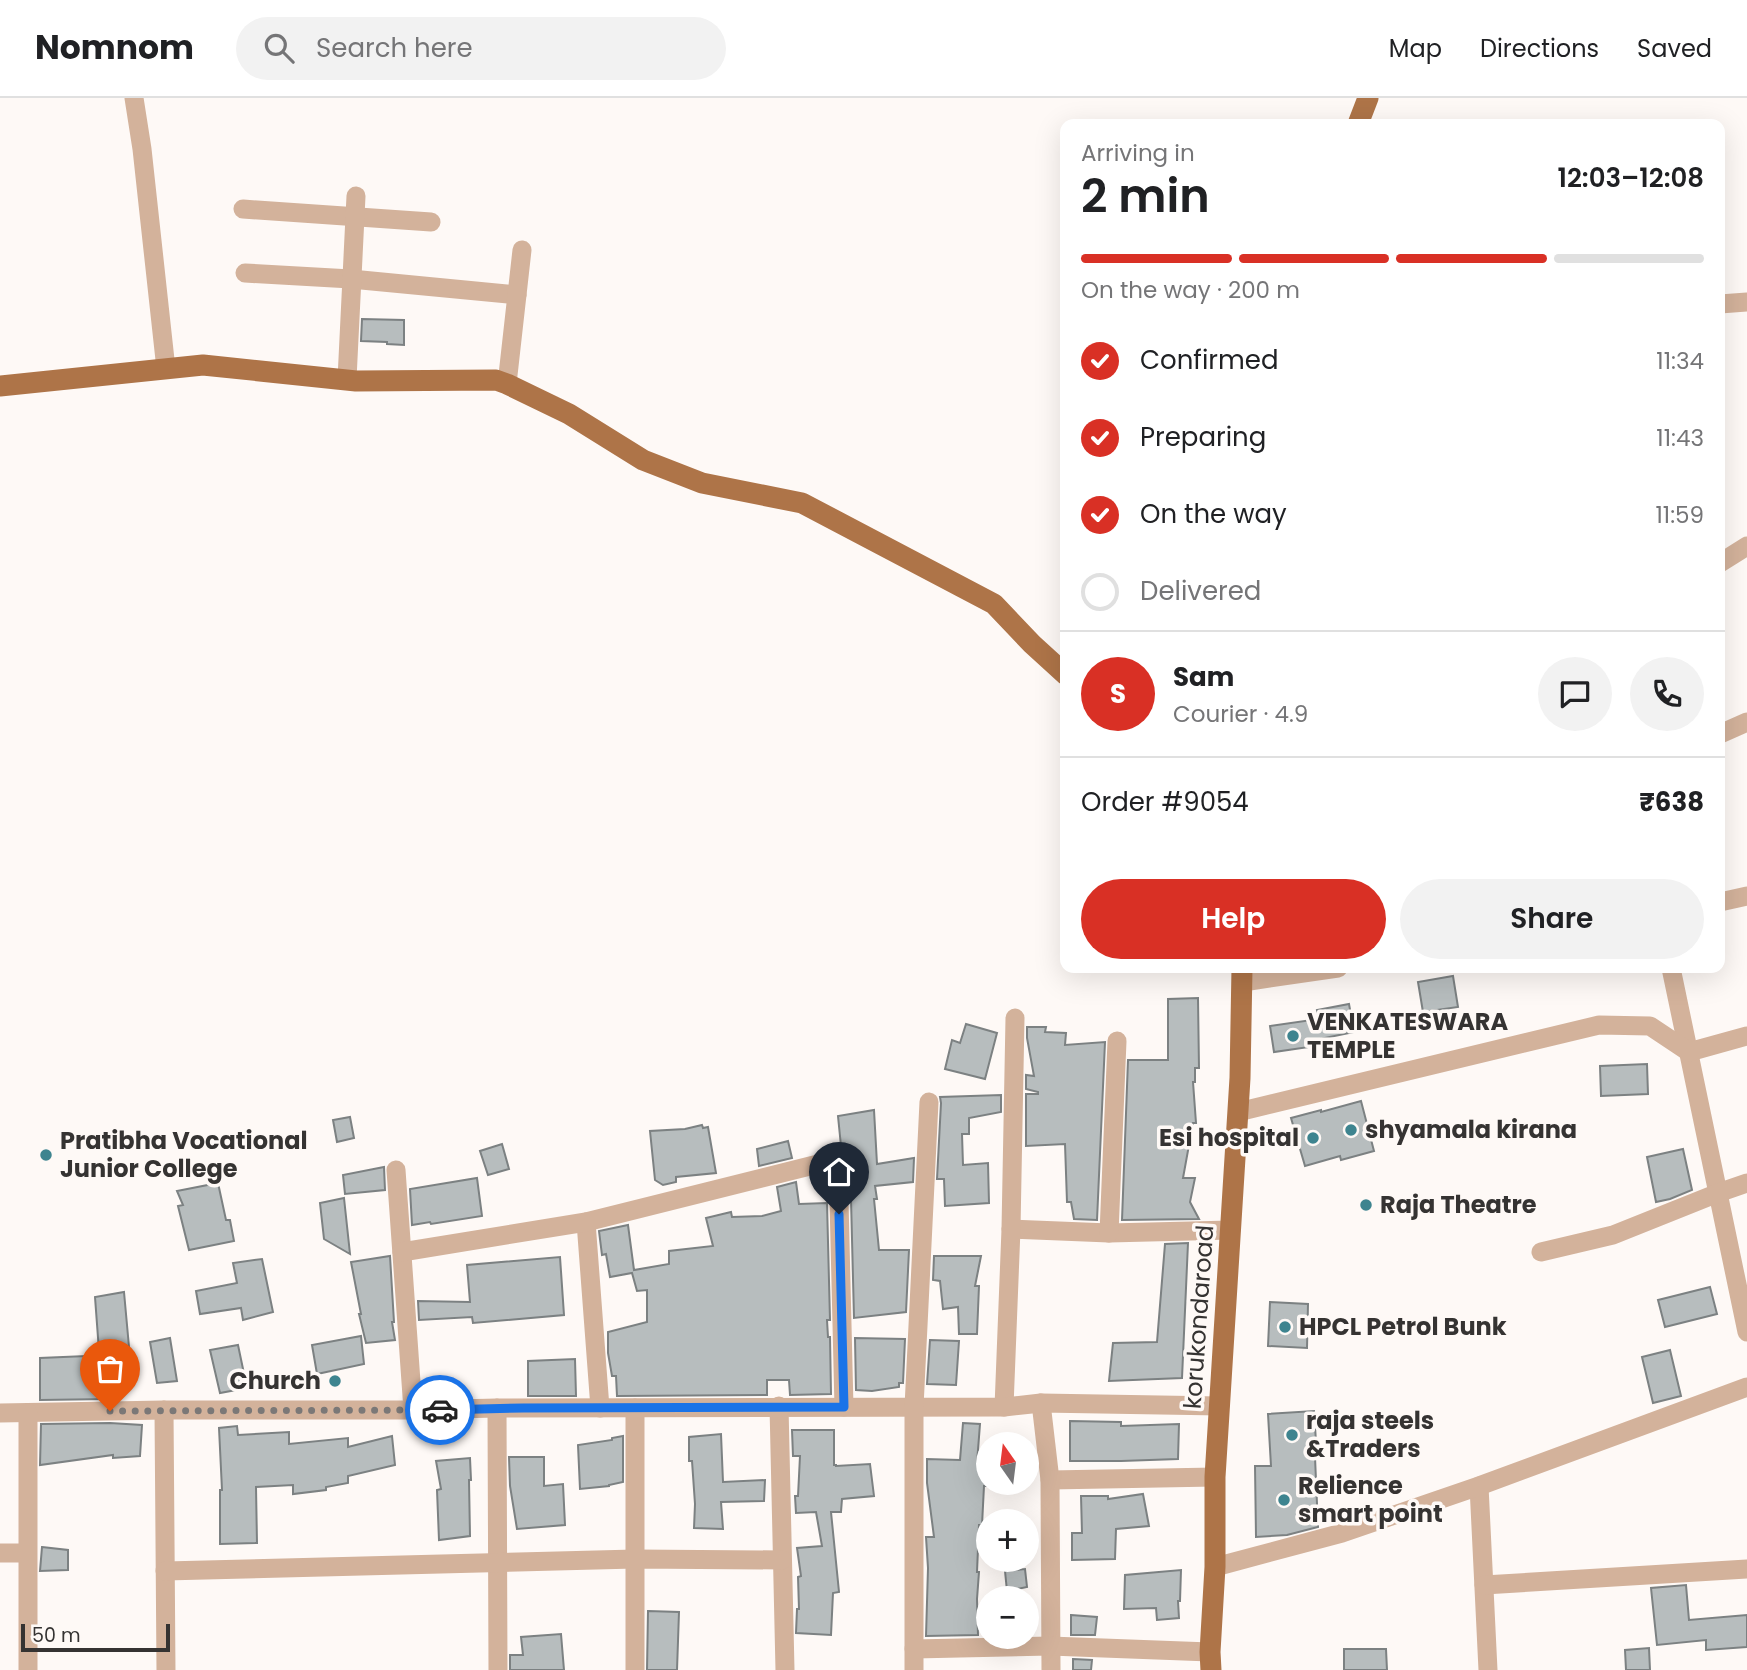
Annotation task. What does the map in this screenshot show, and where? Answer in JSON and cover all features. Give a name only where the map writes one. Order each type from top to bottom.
[{"type":"main road","points":[[1360,119],[1368,98]]},
{"type":"main road","points":[[0,386],[203,365],[347,379],[496,380],[569,414],[643,460],[702,483],[802,503],[994,604],[1060,670]]},
{"type":"main road","name":"korukondaroad","points":[[1210,1661],[1215,1567],[1215,1477],[1238,1112],[1242,975]]},
{"type":"street","points":[[134,98],[166,369]]},
{"type":"street","points":[[347,379],[356,196]]},
{"type":"street","points":[[243,209],[431,222]]},
{"type":"street","points":[[507,384],[522,250]]},
{"type":"street","points":[[246,273],[352,279],[517,295]]},
{"type":"street","points":[[1725,304],[1747,302]]},
{"type":"street","points":[[1725,560],[1747,547]]},
{"type":"street","points":[[1725,732],[1747,722]]},
{"type":"street","points":[[1725,901],[1747,896]]},
{"type":"street","points":[[1242,975],[1269,973]]},
{"type":"street","points":[[1672,973],[1718,1193],[1739,1260],[1746,1322]]},
{"type":"street","points":[[1004,1407],[1016,1018]]},
{"type":"street","points":[[1238,1112],[1599,1025],[1650,1026],[1689,1052],[1747,1036]]},
{"type":"street","points":[[1109,1233],[1117,1041]]},
{"type":"street","points":[[914,1670],[914,1407],[929,1102]]},
{"type":"street","points":[[402,1252],[586,1222],[838,1159],[844,1407]]},
{"type":"street","points":[[396,1170],[413,1410]]},
{"type":"street","points":[[1541,1252],[1613,1235],[1747,1183]]},
{"type":"street","points":[[586,1222],[600,1408]]},
{"type":"street","points":[[1011,1229],[1109,1233],[1231,1230]]},
{"type":"street","points":[[1215,1567],[1342,1533],[1479,1486],[1747,1387]]},
{"type":"street","points":[[1041,1403],[1050,1480],[1051,1670]]},
{"type":"street","points":[[0,1413],[779,1406],[1004,1407],[1041,1403],[1220,1406]]},
{"type":"street","points":[[779,1406],[785,1670]]},
{"type":"street","points":[[498,1408],[498,1670]]},
{"type":"street","points":[[635,1408],[635,1670]]},
{"type":"street","points":[[164,1410],[166,1670]]},
{"type":"street","points":[[28,1413],[28,1670]]},
{"type":"street","points":[[1050,1480],[1215,1477]]},
{"type":"street","points":[[1479,1486],[1488,1670]]},
{"type":"street","points":[[0,1553],[27,1553]]},
{"type":"street","points":[[165,1571],[635,1559],[782,1560]]},
{"type":"street","points":[[1484,1585],[1747,1569]]},
{"type":"street","points":[[914,1649],[1050,1646],[1210,1661]]},
{"type":"building","points":[[362,319],[404,320],[404,345],[361,341]]},
{"type":"building","points":[[1453,976],[1458,1007],[1423,1012],[1418,982]]},
{"type":"building","points":[[1198,998],[1199,1068],[1195,1068],[1193,1082],[1196,1123],[1193,1123],[1183,1178],[1195,1178],[1190,1202],[1199,1219],[1122,1220],[1128,1060],[1168,1060],[1168,999]]},
{"type":"building","points":[[1349,1004],[1354,1032],[1315,1040],[1316,1046],[1274,1052],[1270,1026],[1319,1019],[1317,1010]]},
{"type":"building","points":[[966,1024],[997,1033],[985,1079],[945,1069],[952,1040],[960,1043]]},
{"type":"building","points":[[1027,1027],[1046,1027],[1045,1032],[1066,1033],[1065,1045],[1105,1042],[1097,1220],[1074,1219],[1071,1202],[1067,1202],[1065,1144],[1026,1146],[1026,1094],[1038,1094],[1026,1089],[1026,1075],[1034,1076]]},
{"type":"building","points":[[1647,1064],[1648,1094],[1601,1096],[1600,1066]]},
{"type":"building","points":[[1001,1095],[1001,1112],[969,1118],[969,1134],[962,1134],[963,1165],[988,1163],[989,1203],[945,1206],[944,1179],[937,1179],[940,1097]]},
{"type":"building","points":[[1361,1101],[1374,1151],[1341,1160],[1340,1156],[1305,1166],[1291,1118]]},
{"type":"building","points":[[874,1110],[877,1164],[914,1158],[913,1182],[875,1186],[877,1199],[874,1199],[879,1250],[909,1250],[906,1312],[854,1318],[850,1159],[845,1145],[841,1146],[838,1116]]},
{"type":"building","points":[[350,1117],[354,1138],[337,1142],[333,1120]]},
{"type":"building","points":[[702,1125],[703,1128],[708,1127],[716,1173],[676,1177],[676,1182],[663,1185],[655,1180],[650,1131]]},
{"type":"building","points":[[788,1141],[792,1158],[759,1166],[757,1149]]},
{"type":"building","points":[[502,1144],[509,1169],[488,1175],[480,1151]]},
{"type":"building","points":[[1683,1149],[1692,1190],[1656,1202],[1647,1157]]},
{"type":"building","points":[[384,1167],[385,1190],[345,1194],[343,1175]]},
{"type":"building","points":[[477,1178],[482,1216],[412,1225],[410,1189]]},
{"type":"building","points":[[796,1182],[799,1204],[827,1203],[830,1320],[827,1320],[831,1394],[790,1395],[789,1380],[767,1380],[767,1395],[617,1396],[616,1376],[612,1376],[608,1353],[608,1332],[647,1322],[647,1290],[637,1291],[632,1273],[610,1277],[606,1254],[602,1255],[599,1231],[628,1225],[634,1270],[669,1264],[669,1251],[713,1246],[706,1218],[731,1212],[732,1217],[762,1216],[781,1211],[777,1187]]},
{"type":"building","points":[[218,1183],[226,1220],[230,1220],[234,1241],[189,1250],[178,1206],[183,1205],[177,1191]]},
{"type":"building","points":[[344,1198],[350,1254],[324,1239],[320,1203]]},
{"type":"building","points":[[1188,1243],[1182,1378],[1109,1381],[1113,1343],[1157,1342],[1165,1244]]},
{"type":"building","points":[[390,1256],[395,1340],[366,1343],[351,1262]]},
{"type":"building","points":[[934,1256],[981,1256],[975,1286],[979,1286],[977,1334],[959,1334],[958,1307],[943,1309],[940,1281],[933,1280]]},
{"type":"building","points":[[560,1257],[564,1315],[473,1323],[472,1317],[419,1320],[418,1301],[470,1302],[467,1265]]},
{"type":"building","points":[[262,1259],[273,1312],[243,1320],[241,1308],[200,1314],[196,1291],[237,1283],[233,1263]]},
{"type":"building","points":[[1710,1287],[1717,1314],[1665,1327],[1658,1300]]},
{"type":"building","points":[[124,1292],[129,1347],[99,1351],[95,1297]]},
{"type":"building","points":[[1270,1302],[1308,1304],[1307,1348],[1268,1346]]},
{"type":"building","points":[[361,1336],[364,1364],[317,1374],[312,1345]]},
{"type":"building","points":[[170,1338],[177,1381],[157,1383],[150,1342]]},
{"type":"building","points":[[855,1338],[905,1339],[903,1383],[899,1383],[899,1387],[872,1391],[856,1390]]},
{"type":"building","points":[[930,1340],[959,1341],[956,1385],[927,1384]]},
{"type":"building","points":[[238,1345],[247,1388],[220,1393],[210,1350]]},
{"type":"building","points":[[1670,1350],[1681,1396],[1653,1403],[1642,1357]]},
{"type":"building","points":[[110,1355],[110,1399],[40,1400],[40,1358]]},
{"type":"building","points":[[575,1359],[576,1396],[528,1396],[528,1361]]},
{"type":"building","points":[[1314,1411],[1318,1527],[1287,1535],[1256,1537],[1255,1466],[1271,1466],[1268,1414]]},
{"type":"building","points":[[1070,1421],[1121,1422],[1121,1426],[1179,1424],[1178,1459],[1070,1461]]},
{"type":"building","points":[[963,1423],[980,1424],[979,1432],[976,1432],[976,1495],[984,1495],[983,1509],[976,1509],[976,1572],[979,1572],[976,1586],[976,1635],[926,1636],[926,1537],[934,1537],[927,1483],[927,1459],[960,1460]]},
{"type":"building","points":[[41,1424],[142,1425],[140,1456],[113,1458],[113,1455],[40,1465]]},
{"type":"building","points":[[237,1426],[238,1435],[289,1432],[289,1444],[348,1438],[348,1447],[392,1436],[395,1465],[348,1476],[348,1483],[326,1487],[326,1490],[293,1494],[293,1485],[256,1487],[257,1543],[220,1544],[222,1490],[219,1428]]},
{"type":"building","points":[[792,1430],[834,1430],[834,1465],[870,1464],[874,1496],[842,1499],[841,1512],[831,1512],[839,1592],[833,1593],[831,1635],[796,1633],[799,1609],[798,1577],[801,1576],[797,1548],[822,1546],[816,1512],[796,1513],[795,1496],[798,1496],[800,1456],[793,1456]]},
{"type":"building","points":[[721,1434],[723,1482],[765,1480],[764,1501],[721,1502],[723,1529],[694,1528],[695,1504],[692,1461],[689,1461],[689,1437]]},
{"type":"building","points":[[623,1436],[623,1482],[580,1489],[578,1445]]},
{"type":"building","points":[[509,1457],[544,1457],[544,1486],[563,1484],[565,1525],[517,1529],[510,1486]]},
{"type":"building","points":[[470,1458],[470,1536],[439,1540],[437,1490],[441,1489],[436,1461]]},
{"type":"building","points":[[1143,1494],[1149,1526],[1116,1529],[1115,1559],[1072,1560],[1072,1533],[1082,1533],[1081,1496],[1108,1496],[1108,1499]]},
{"type":"building","points":[[42,1547],[68,1550],[68,1570],[40,1571]]},
{"type":"building","points":[[1181,1570],[1179,1618],[1157,1620],[1156,1608],[1124,1609],[1125,1575]]},
{"type":"building","points":[[1005,1572],[1025,1572],[1027,1586],[1006,1586]]},
{"type":"building","points":[[1686,1585],[1689,1620],[1747,1615],[1747,1647],[1706,1650],[1706,1640],[1657,1645],[1651,1588]]},
{"type":"building","points":[[648,1611],[679,1612],[677,1670],[647,1670]]},
{"type":"building","points":[[1071,1615],[1097,1617],[1095,1635],[1071,1635]]},
{"type":"building","points":[[561,1634],[564,1670],[510,1670],[510,1655],[523,1655],[521,1637]]},
{"type":"building","points":[[1649,1648],[1650,1670],[1626,1670],[1625,1650]]},
{"type":"building","points":[[1344,1649],[1386,1649],[1387,1670],[1344,1670]]},
{"type":"building","points":[[1073,1659],[1092,1660],[1091,1670],[1073,1670]]},
{"type":"way so far","points":[[110,1411],[440,1410]]},
{"type":"place","name":"VENKATESWARA TEMPLE","points":[[1293,1036]]},
{"type":"place","name":"shyamala kirana","points":[[1351,1130]]},
{"type":"place","name":"Esi hospital","points":[[1313,1138]]},
{"type":"place","name":"Pratibha Vocational Junior College","points":[[46,1155]]},
{"type":"place","name":"Raja Theatre","points":[[1366,1205]]},
{"type":"place","name":"HPCL Petrol Bunk","points":[[1285,1327]]},
{"type":"place","name":"Church","points":[[335,1381]]},
{"type":"place","name":"raja steels &Traders","points":[[1292,1435]]},
{"type":"place","name":"Relience smart point","points":[[1284,1500]]},
{"type":"route","points":[[440,1410],[844,1407],[839,1214]]}]
